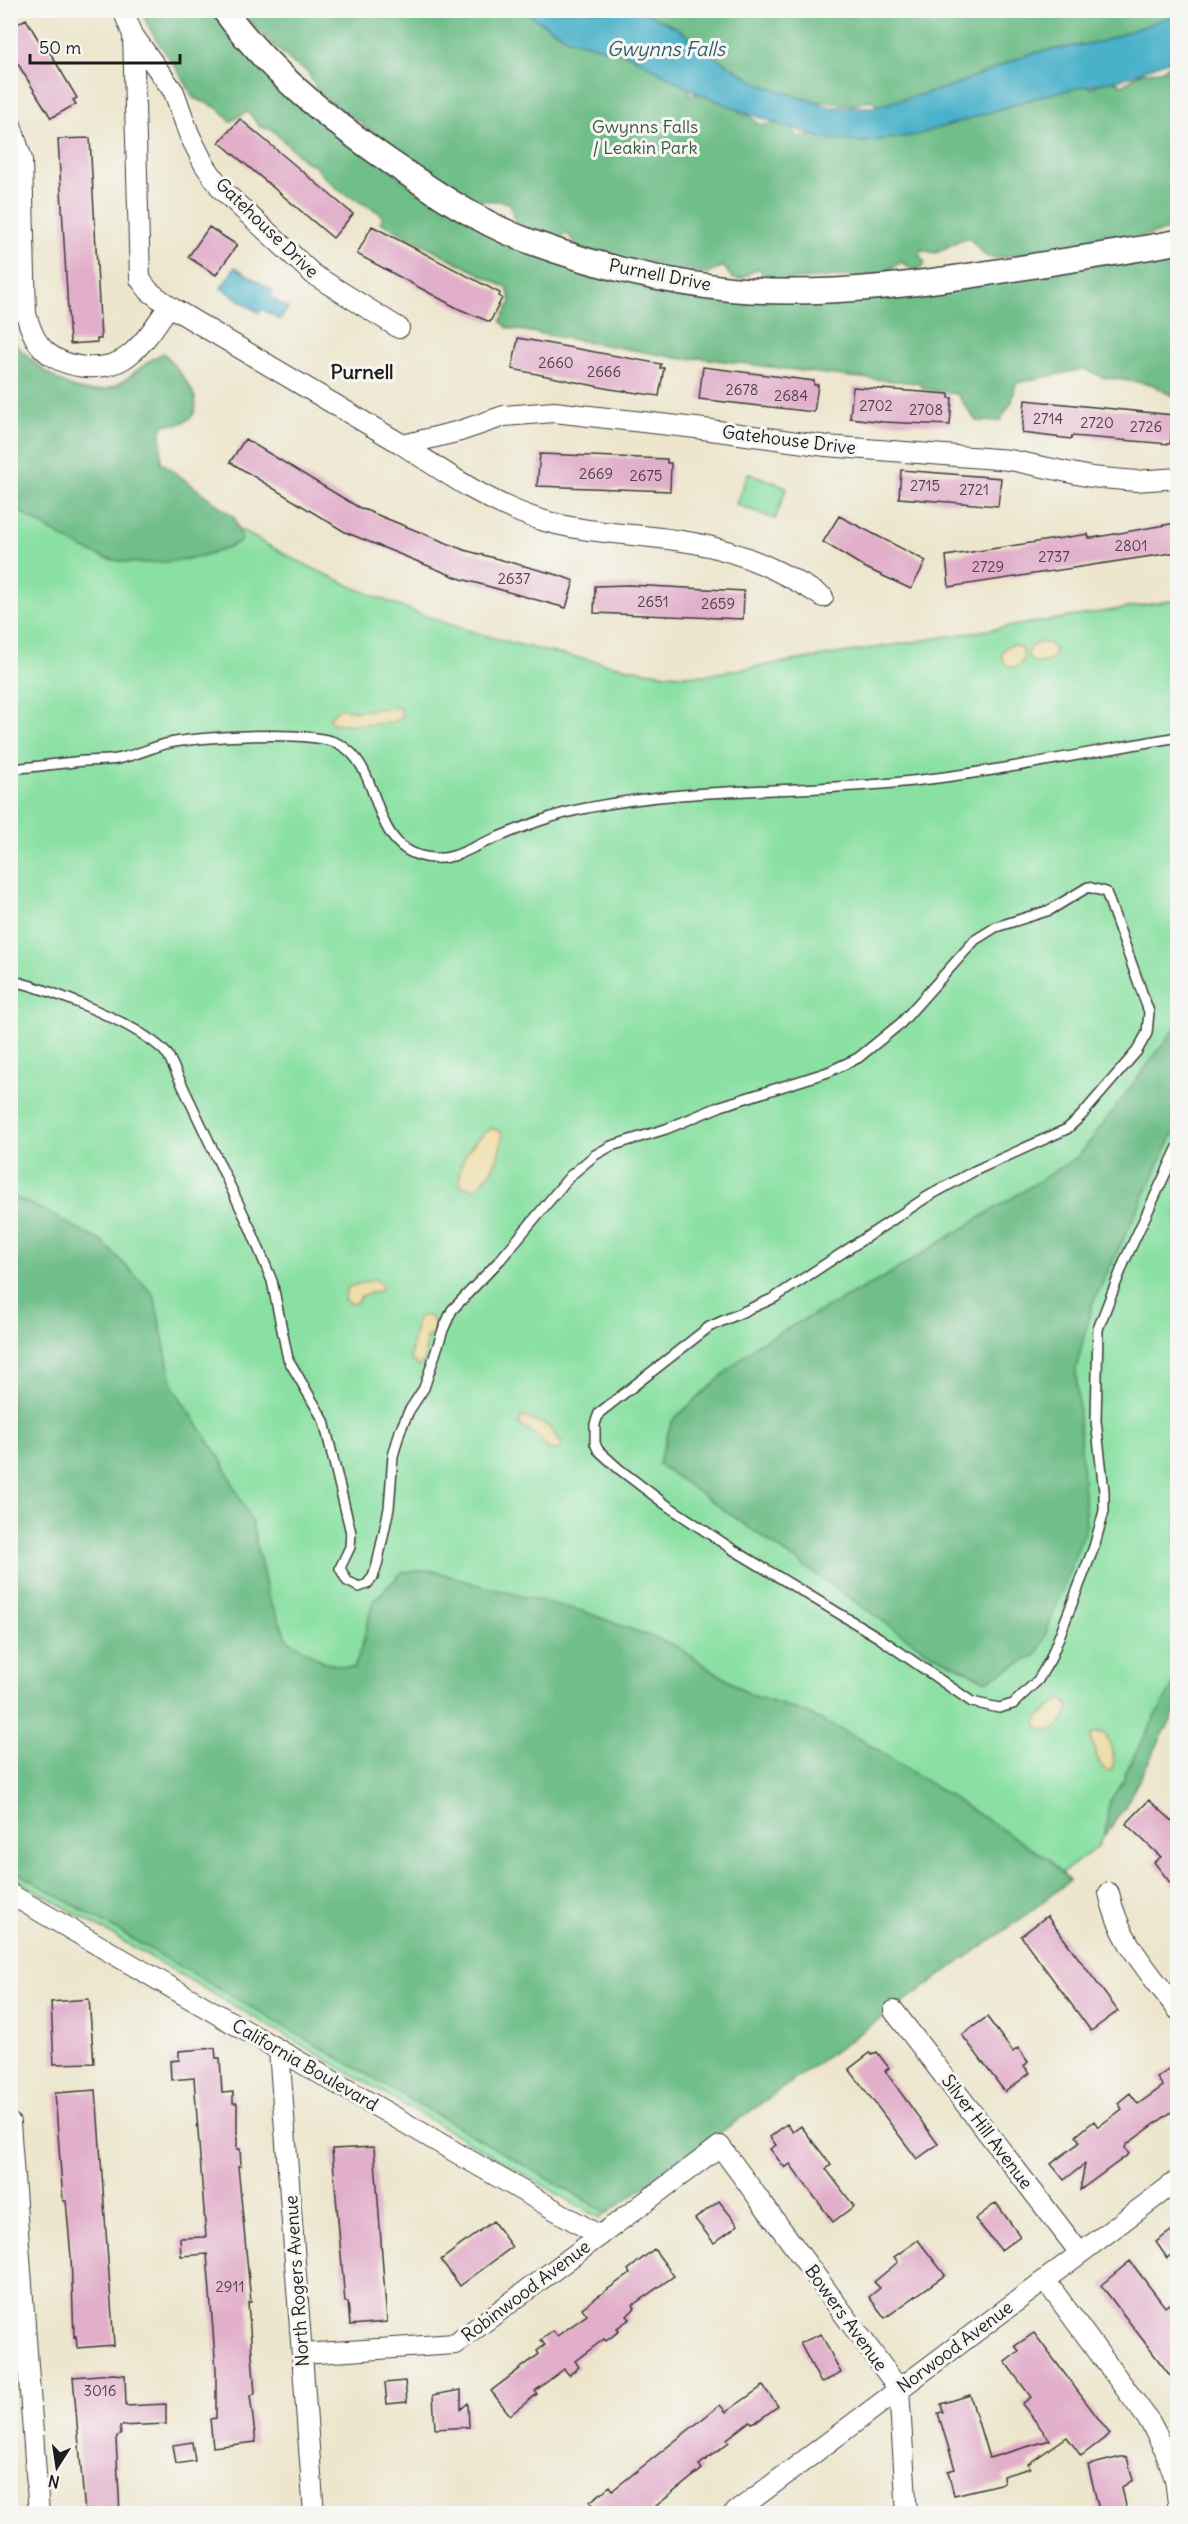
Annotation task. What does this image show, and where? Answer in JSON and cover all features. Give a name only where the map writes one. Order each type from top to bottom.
[{"type":"street","name":"Gatehouse Drive","points":[[123,10],[133,35],[174,92],[189,134],[204,164],[222,190],[314,275],[399,328]]},
{"type":"street","name":"Purnell Drive","points":[[224,10],[242,36],[292,85],[350,134],[466,212],[529,242],[654,276],[742,289],[789,292],[948,279],[1178,242]]},
{"type":"street","name":"Gatehouse Drive","points":[[133,35],[140,279],[149,291],[169,306],[403,446],[470,489],[536,518],[583,529],[693,543],[756,559],[823,597]]},
{"type":"street","points":[[10,122],[22,159],[26,314],[31,331],[40,346],[53,357],[68,363],[111,365],[127,358],[142,344],[169,306]]},
{"type":"street","name":"Gatehouse Drive","points":[[403,446],[460,431],[504,416],[554,412],[696,428],[826,447],[1010,460],[1092,477],[1136,481],[1178,478]]},
{"type":"street","points":[[1109,1893],[1114,1918],[1124,1939],[1178,2010]]},
{"type":"street","name":"California Boulevard","points":[[10,1894],[600,2236]]},
{"type":"street","name":"Silver Hill Avenue","points":[[894,2010],[1080,2253]]},
{"type":"street","name":"North Rogers Avenue","points":[[279,2049],[314,2514]]},
{"type":"street","points":[[10,2123],[39,2514]]},
{"type":"street","name":"Robinwood Avenue","points":[[302,2354],[455,2344],[720,2146]]},
{"type":"street","name":"Bowers Avenue","points":[[720,2146],[899,2389],[907,2514]]},
{"type":"street","name":"Norwood Avenue","points":[[733,2514],[1178,2180]]},
{"type":"street","points":[[1045,2280],[1150,2422],[1165,2450],[1174,2479],[1178,2503]]},
{"type":"lane","points":[[10,769],[115,759],[167,744],[195,740],[293,734],[317,738],[339,744],[355,757],[382,820],[395,840],[420,856],[447,858],[552,818],[585,808],[641,799],[741,790],[890,783],[951,776],[1026,765],[1178,737]]},
{"type":"lane","points":[[10,980],[36,986],[86,1007],[158,1043],[168,1055],[251,1230],[272,1281],[288,1359],[324,1421],[351,1533],[350,1547],[340,1568],[341,1575],[353,1586],[359,1587],[367,1584],[373,1577],[377,1565],[389,1508],[393,1456],[400,1431],[409,1411],[424,1389],[442,1330],[452,1310],[500,1260],[570,1176],[595,1155],[611,1146],[666,1129],[721,1106],[828,1072],[858,1058],[901,1023],[975,940],[996,927],[1050,910],[1088,887],[1106,892],[1141,983],[1149,1012],[1147,1033],[1137,1051],[1081,1116],[1067,1129],[974,1170],[927,1197],[774,1298],[709,1327],[599,1413],[595,1424],[594,1434],[598,1450],[665,1504],[732,1549],[878,1637],[972,1702],[987,1707],[999,1708],[1013,1704],[1038,1680],[1050,1660],[1094,1547],[1104,1501],[1095,1391],[1098,1329],[1125,1260],[1178,1147]]},
{"type":"green space","points":[[1177,10],[1178,27],[878,107],[871,100],[854,105],[778,98],[615,11]]},
{"type":"green space","points":[[142,11],[213,11],[417,192],[710,295],[1177,251],[1177,399],[1152,384],[1102,377],[1084,369],[1016,383],[1012,401],[1000,421],[976,421],[957,394],[924,389],[919,383],[850,377],[700,358],[684,359],[508,328],[501,321],[511,301],[507,288],[380,222],[383,218],[379,212],[341,192],[322,175],[315,165],[306,162],[271,129],[260,127],[249,113],[246,112],[230,122],[219,110],[193,98],[188,86],[153,34]]},
{"type":"green space","name":"Gwynns Falls / Leakin Park","points":[[245,11],[552,11],[687,87],[690,95],[709,93],[733,103],[741,114],[748,115],[760,125],[788,123],[798,137],[954,117],[1085,85],[1092,88],[1109,77],[1122,85],[1143,72],[1159,71],[1170,63],[1176,64],[1177,228],[1132,239],[1102,235],[1091,242],[1073,243],[1064,248],[996,258],[986,256],[969,238],[962,239],[936,253],[921,250],[919,254],[925,263],[920,270],[912,269],[901,262],[882,274],[873,274],[856,281],[848,276],[771,281],[758,268],[741,279],[733,279],[723,266],[710,273],[698,274],[689,269],[663,268],[648,261],[622,260],[579,249],[568,234],[552,238],[544,230],[538,232],[515,224],[510,203],[469,198],[439,178],[432,169],[421,168],[396,152],[383,138],[364,127],[363,122],[354,120],[318,92],[307,71],[294,64],[267,39],[249,21]]},
{"type":"green space","points":[[11,308],[16,345],[38,366],[77,389],[92,391],[107,389],[122,382],[164,353],[193,393],[195,410],[185,422],[165,424],[161,430],[161,462],[234,517],[242,540],[229,547],[194,558],[154,563],[118,561],[79,546],[11,506]]},
{"type":"green space","points":[[11,351],[149,469],[246,533],[354,587],[409,610],[523,646],[579,658],[657,673],[704,675],[1177,600],[1177,1702],[1098,1846],[599,2218],[11,1876]]},
{"type":"green space","points":[[748,473],[787,487],[775,519],[736,504]]},
{"type":"green space","points":[[1177,1026],[1177,1126],[1092,1305],[1076,1369],[1086,1527],[1038,1654],[986,1681],[923,1649],[658,1464],[672,1421],[756,1345],[886,1276],[1078,1157]]},
{"type":"green space","points":[[11,1196],[49,1213],[104,1243],[154,1295],[173,1387],[222,1461],[252,1523],[268,1596],[288,1640],[326,1663],[354,1668],[373,1601],[403,1572],[431,1570],[474,1584],[585,1612],[676,1646],[749,1694],[809,1714],[860,1739],[1050,1860],[1069,1881],[1026,1915],[607,2213],[11,1869]]},
{"type":"green space","points":[[1177,1678],[1177,1708],[1124,1808],[1105,1835],[1109,1802],[1124,1780],[1125,1772]]},
{"type":"sand","points":[[1037,643],[1049,643],[1055,650],[1053,658],[1040,663],[1031,660],[1028,657],[1029,648]]},
{"type":"sand","points":[[1009,645],[1017,645],[1024,652],[1024,660],[1017,667],[1009,667],[1002,660],[1002,652]]},
{"type":"sand","points":[[399,707],[402,717],[390,723],[332,723],[329,718],[340,708],[358,711]]},
{"type":"sand","points":[[492,1128],[502,1133],[502,1141],[491,1172],[474,1189],[461,1186],[460,1169],[467,1153],[478,1139]]},
{"type":"sand","points":[[375,1279],[383,1286],[381,1290],[361,1296],[357,1302],[350,1304],[344,1299],[348,1287]]},
{"type":"sand","points":[[421,1316],[429,1316],[436,1324],[435,1331],[426,1338],[425,1360],[419,1366],[410,1359],[417,1319]]},
{"type":"sand","points":[[522,1416],[548,1426],[562,1444],[559,1450],[548,1449],[538,1437],[519,1425]]},
{"type":"sand","points":[[1060,1700],[1065,1701],[1069,1707],[1062,1724],[1053,1730],[1039,1729],[1036,1724],[1038,1718]]},
{"type":"sand","points":[[1098,1732],[1105,1734],[1111,1747],[1114,1761],[1111,1770],[1106,1771],[1103,1768],[1094,1750],[1091,1735]]},
{"type":"water","name":"Gwynns Falls","points":[[515,11],[642,11],[677,28],[715,57],[759,84],[830,107],[872,107],[950,87],[1031,53],[1100,42],[1177,14],[1177,57],[1125,78],[1045,95],[917,135],[865,142],[825,139],[746,113],[693,91],[630,55],[568,39],[531,16]]},
{"type":"water","points":[[235,267],[273,291],[270,297],[288,308],[280,320],[262,309],[259,313],[221,288]]},
{"type":"building","points":[[26,19],[42,46],[45,44],[77,98],[73,100],[76,104],[51,118],[10,51],[10,28]]},
{"type":"building","points":[[240,119],[353,214],[333,238],[219,142]]},
{"type":"building","points":[[90,138],[101,339],[97,339],[97,342],[70,344],[58,139]]},
{"type":"building","points":[[372,226],[500,293],[499,296],[502,298],[490,322],[459,309],[357,254]]},
{"type":"building","points":[[209,227],[237,245],[216,275],[188,257]]},
{"type":"building","points":[[518,338],[661,364],[660,368],[664,368],[659,396],[610,389],[512,369]]},
{"type":"building","points":[[703,367],[814,381],[814,385],[818,385],[814,412],[699,399]]},
{"type":"building","points":[[853,387],[949,394],[949,398],[952,398],[950,425],[850,418]]},
{"type":"building","points":[[1025,400],[1173,415],[1170,444],[1072,436],[1071,439],[1022,433]]},
{"type":"building","points":[[245,439],[358,507],[464,550],[574,581],[566,608],[458,578],[345,532],[230,462]]},
{"type":"building","points":[[540,454],[667,459],[667,463],[671,463],[670,491],[537,486]]},
{"type":"building","points":[[901,470],[1001,478],[998,506],[899,498]]},
{"type":"building","points":[[839,516],[926,561],[911,589],[866,568],[823,542]]},
{"type":"building","points":[[1178,524],[1178,552],[949,587],[946,556],[1088,534],[1089,538],[1092,538]]},
{"type":"building","points":[[629,585],[744,591],[743,619],[594,613],[595,586]]},
{"type":"building","points":[[1149,1800],[1178,1826],[1178,1893],[1154,1862],[1161,1857],[1126,1824]]},
{"type":"building","points":[[1047,1916],[1118,2011],[1091,2031],[1021,1936]]},
{"type":"building","points":[[89,1999],[94,2063],[54,2064],[51,2002]]},
{"type":"building","points":[[987,2017],[1013,2052],[1018,2048],[1028,2062],[1024,2066],[1030,2073],[1005,2092],[962,2035]]},
{"type":"building","points":[[215,2048],[216,2058],[220,2058],[222,2093],[233,2092],[233,2103],[237,2103],[237,2149],[240,2149],[241,2166],[238,2166],[251,2302],[248,2302],[255,2394],[250,2395],[256,2442],[213,2447],[210,2419],[216,2418],[216,2370],[207,2254],[181,2256],[180,2238],[206,2237],[194,2078],[171,2080],[170,2061],[179,2060],[179,2051]]},
{"type":"building","points":[[877,2052],[889,2068],[885,2071],[938,2144],[917,2159],[849,2069],[870,2053],[872,2055]]},
{"type":"building","points":[[1178,2063],[1178,2107],[1126,2145],[1125,2148],[1129,2154],[1080,2190],[1085,2164],[1064,2180],[1051,2164],[1080,2142],[1076,2136],[1094,2121],[1098,2127],[1122,2109],[1118,2103],[1130,2093],[1138,2104],[1163,2086],[1157,2078]]},
{"type":"building","points":[[96,2090],[114,2345],[77,2348],[76,2336],[74,2337],[71,2257],[66,2201],[63,2201],[55,2093]]},
{"type":"building","points":[[787,2124],[793,2132],[801,2126],[831,2165],[826,2169],[854,2206],[833,2222],[790,2164],[785,2168],[770,2149],[776,2145],[770,2137]]},
{"type":"building","points":[[374,2147],[387,2322],[350,2325],[348,2302],[345,2302],[332,2149]]},
{"type":"building","points":[[719,2201],[738,2225],[714,2243],[695,2219]]},
{"type":"building","points":[[996,2203],[1020,2236],[1001,2250],[975,2219]]},
{"type":"building","points":[[493,2221],[512,2247],[460,2286],[441,2260]]},
{"type":"building","points":[[1178,2226],[1178,2250],[1167,2258],[1156,2242]]},
{"type":"building","points":[[918,2240],[945,2275],[885,2318],[869,2297],[880,2288],[874,2282],[898,2262],[894,2257]]},
{"type":"building","points":[[654,2249],[674,2276],[633,2305],[635,2308],[627,2316],[630,2319],[617,2328],[619,2331],[606,2341],[604,2339],[575,2361],[579,2367],[569,2375],[564,2369],[535,2391],[537,2394],[510,2415],[491,2391],[539,2354],[537,2351],[545,2345],[541,2340],[553,2331],[557,2336],[587,2315],[582,2308],[630,2273],[628,2270]]},
{"type":"building","points":[[1130,2261],[1165,2307],[1169,2304],[1178,2314],[1178,2386],[1101,2285]]},
{"type":"building","points":[[1034,2333],[1110,2434],[1081,2456],[1067,2437],[1028,2464],[1030,2468],[1003,2476],[1004,2483],[954,2495],[948,2471],[955,2469],[938,2413],[943,2412],[941,2404],[970,2395],[989,2458],[1050,2440],[1022,2404],[1031,2397],[1005,2362],[1019,2351],[1015,2346]]},
{"type":"building","points":[[821,2334],[841,2373],[821,2383],[800,2343]]},
{"type":"building","points":[[125,2375],[126,2406],[166,2404],[166,2424],[120,2426],[121,2435],[117,2436],[116,2440],[120,2514],[85,2514],[73,2377]]},
{"type":"building","points":[[405,2381],[407,2402],[387,2404],[385,2383]]},
{"type":"building","points":[[763,2386],[778,2406],[759,2420],[752,2423],[750,2421],[727,2439],[729,2442],[699,2465],[702,2469],[646,2514],[599,2514],[590,2502],[610,2486],[613,2490],[720,2405],[726,2412]]},
{"type":"building","points":[[461,2390],[461,2409],[468,2403],[469,2427],[435,2429],[433,2395]]},
{"type":"building","points":[[192,2442],[195,2461],[176,2464],[173,2445]]},
{"type":"building","points":[[1127,2457],[1133,2480],[1122,2487],[1127,2511],[1100,2514],[1088,2465]]},
{"type":"district","name":"Purnell","points":[[362,372]]}]
